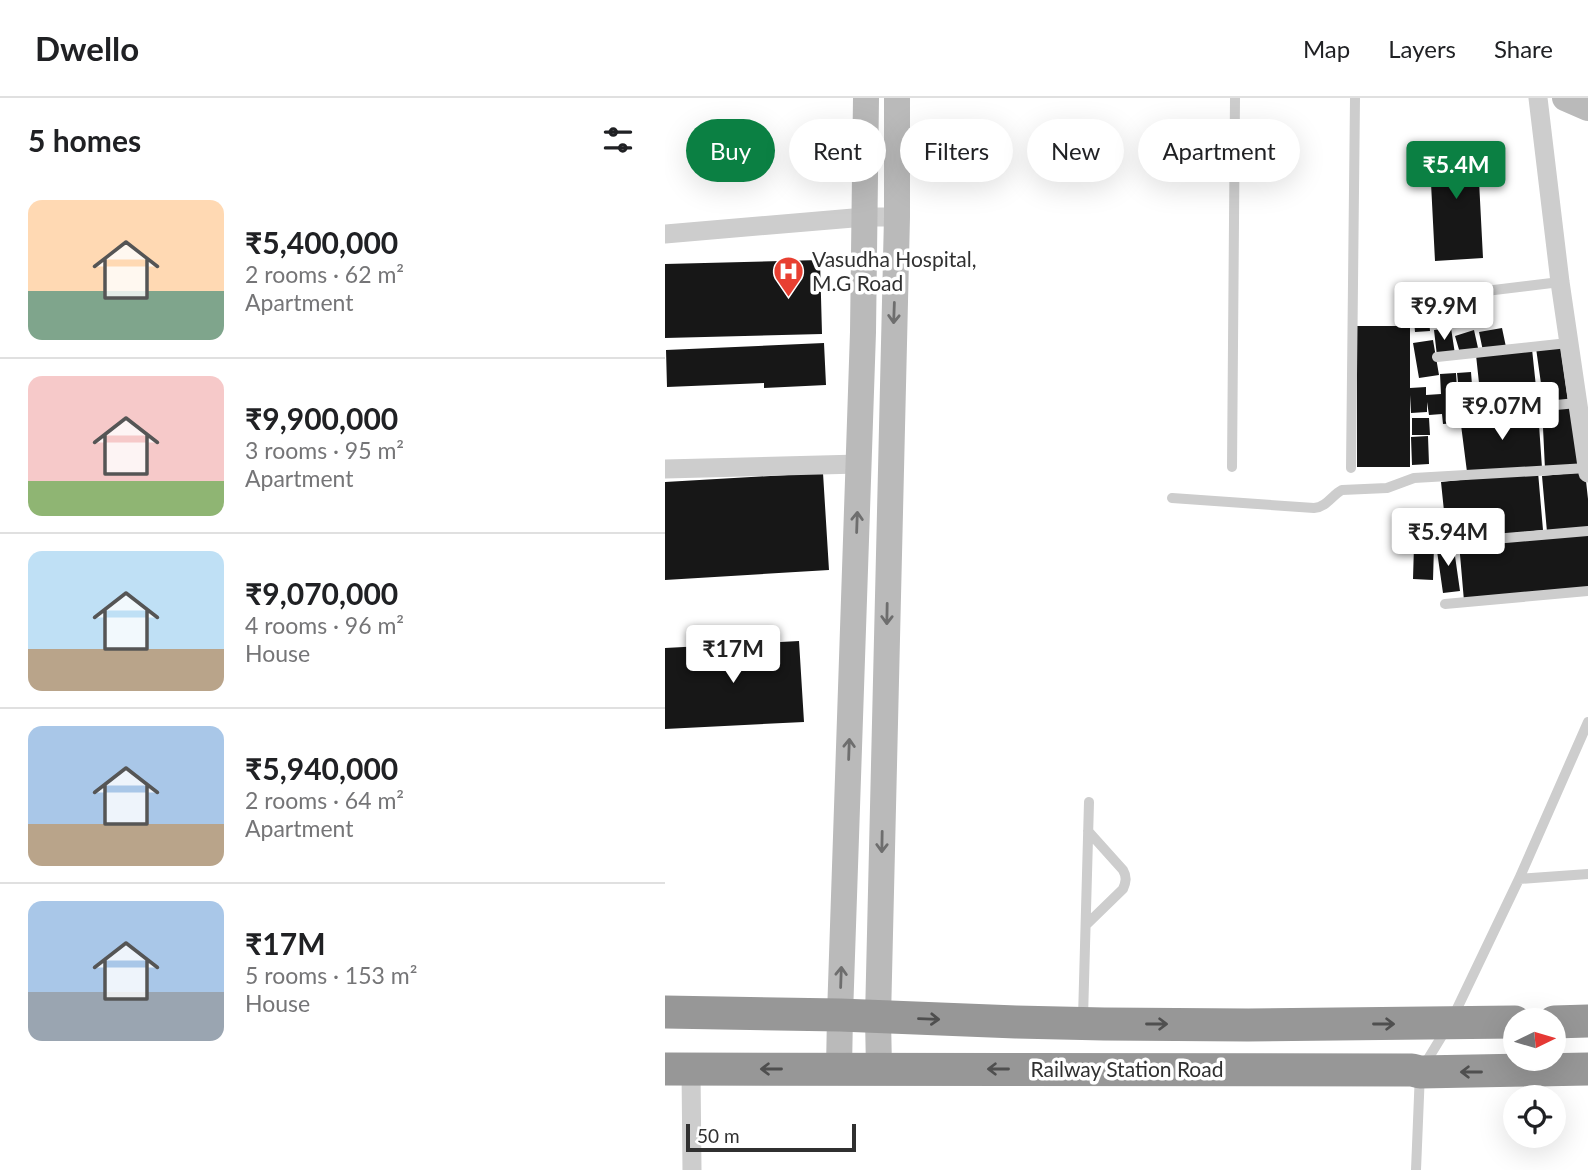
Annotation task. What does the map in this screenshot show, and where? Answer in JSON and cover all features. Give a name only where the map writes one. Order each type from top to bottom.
[{"type":"highway","points":[[665,1012],[1083,1023],[1248,1025],[1503,1022]]},
{"type":"highway","points":[[1566,1021],[1588,1021]]},
{"type":"highway","name":"Railway Station Road","points":[[678,1069],[1420,1072],[1588,1069]]},
{"type":"main road","points":[[839,1069],[859,464],[866,98]]},
{"type":"main road","points":[[879,1069],[897,217],[897,98]]},
{"type":"main road","points":[[1565,98],[1588,108]]},
{"type":"street","points":[[1538,98],[1568,343],[1587,470]]},
{"type":"street","points":[[665,233],[865,217],[897,217]]},
{"type":"street","points":[[665,469],[859,464]]},
{"type":"street","points":[[678,1069],[692,1170]]},
{"type":"lane","points":[[1232,467],[1235,98]]},
{"type":"lane","points":[[1351,468],[1355,98]]},
{"type":"lane","points":[[1436,297],[1560,282]]},
{"type":"lane","points":[[1437,357],[1568,343]]},
{"type":"lane","points":[[1461,414],[1577,403]]},
{"type":"lane","points":[[1172,498],[1319,507],[1342,490],[1387,488],[1415,478],[1587,470]]},
{"type":"lane","points":[[1471,541],[1588,531]]},
{"type":"lane","points":[[1445,604],[1588,592]]},
{"type":"lane","points":[[1416,1170],[1420,1072],[1450,1023],[1519,879],[1588,722]]},
{"type":"lane","points":[[1083,1023],[1089,802]]},
{"type":"lane","points":[[1086,925],[1123,889],[1126,882],[1123,870],[1088,831]]},
{"type":"lane","points":[[1519,879],[1588,874]]},
{"type":"building","points":[[1477,142],[1483,258],[1435,261],[1429,144]]},
{"type":"building","points":[[820,260],[822,334],[665,338],[665,264]]},
{"type":"building","points":[[1429,319],[1430,331],[1415,332],[1414,320]]},
{"type":"building","points":[[1357,326],[1410,326],[1410,388],[1426,387],[1426,395],[1441,394],[1440,374],[1456,373],[1459,423],[1443,424],[1442,414],[1429,415],[1427,402],[1427,412],[1411,413],[1410,395],[1410,467],[1357,467]]},
{"type":"building","points":[[1451,328],[1455,354],[1437,356],[1434,330]]},
{"type":"building","points":[[1502,328],[1506,347],[1483,351],[1479,332]]},
{"type":"building","points":[[1474,330],[1478,348],[1460,353],[1455,336]]},
{"type":"building","points":[[1433,340],[1439,375],[1419,378],[1413,343]]},
{"type":"building","points":[[824,343],[826,385],[764,388],[764,383],[667,387],[666,350]]},
{"type":"building","points":[[1560,344],[1568,401],[1544,405],[1536,348]]},
{"type":"building","points":[[1532,349],[1538,406],[1482,411],[1476,355]]},
{"type":"building","points":[[1471,372],[1473,398],[1460,400],[1457,373]]},
{"type":"building","points":[[1576,405],[1580,467],[1545,469],[1542,407]]},
{"type":"building","points":[[1538,410],[1542,468],[1467,472],[1460,417]]},
{"type":"building","points":[[1412,418],[1429,418],[1430,435],[1412,435]]},
{"type":"building","points":[[1428,436],[1429,464],[1412,465],[1411,437]]},
{"type":"building","points":[[1538,472],[1543,530],[1447,540],[1441,482]]},
{"type":"building","points":[[1585,472],[1588,528],[1547,532],[1542,476]]},
{"type":"building","points":[[823,473],[829,570],[665,580],[665,482]]},
{"type":"building","points":[[1416,516],[1419,544],[1402,546],[1398,518]]},
{"type":"building","points":[[1433,525],[1435,541],[1421,542],[1419,527]]},
{"type":"building","points":[[1588,532],[1588,589],[1464,601],[1459,543]]},
{"type":"building","points":[[1453,542],[1460,591],[1443,593],[1436,544]]},
{"type":"building","points":[[1414,545],[1434,546],[1433,580],[1413,579]]},
{"type":"building","points":[[799,641],[804,722],[665,729],[665,648]]},
{"type":"place","name":"Vasudha Hospital, M.G Road","points":[[789,299]]}]
